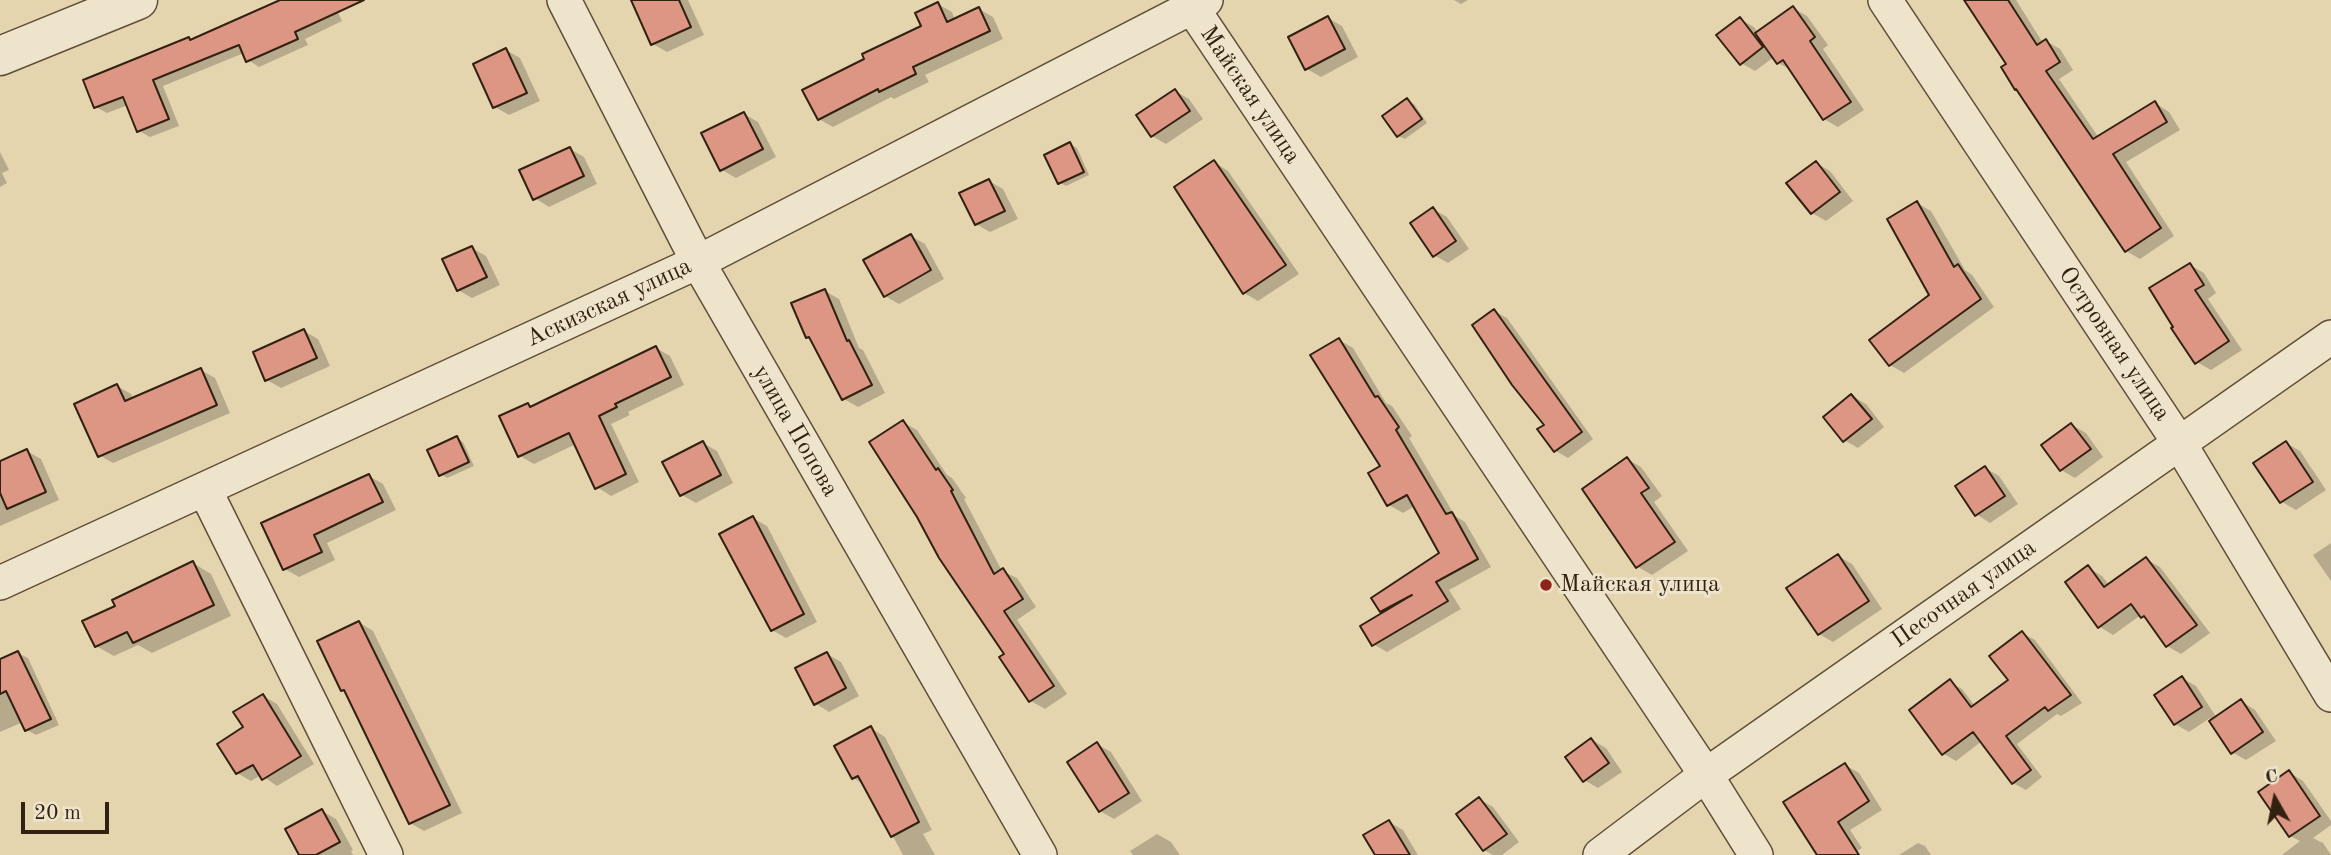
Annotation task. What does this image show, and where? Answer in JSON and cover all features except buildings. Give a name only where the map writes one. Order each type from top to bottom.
[{"type":"street","points":[[0,56],[138,0]]},
{"type":"street","name":"улица Попова","points":[[564,0],[698,262],[1040,855]]},
{"type":"street","name":"Островная улица","points":[[1885,0],[2180,444],[2331,695]]},
{"type":"street","name":"Аскизская улица","points":[[0,583],[698,262],[1195,3]]},
{"type":"street","name":"Майская улица","points":[[1195,3],[1706,775],[1756,855]]},
{"type":"street","name":"Песочная улица","points":[[1600,855],[1706,775],[2331,337]]},
{"type":"street","points":[[205,490],[386,855]]},
{"type":"place","name":"Майская улица","points":[[1546,585]]}]
